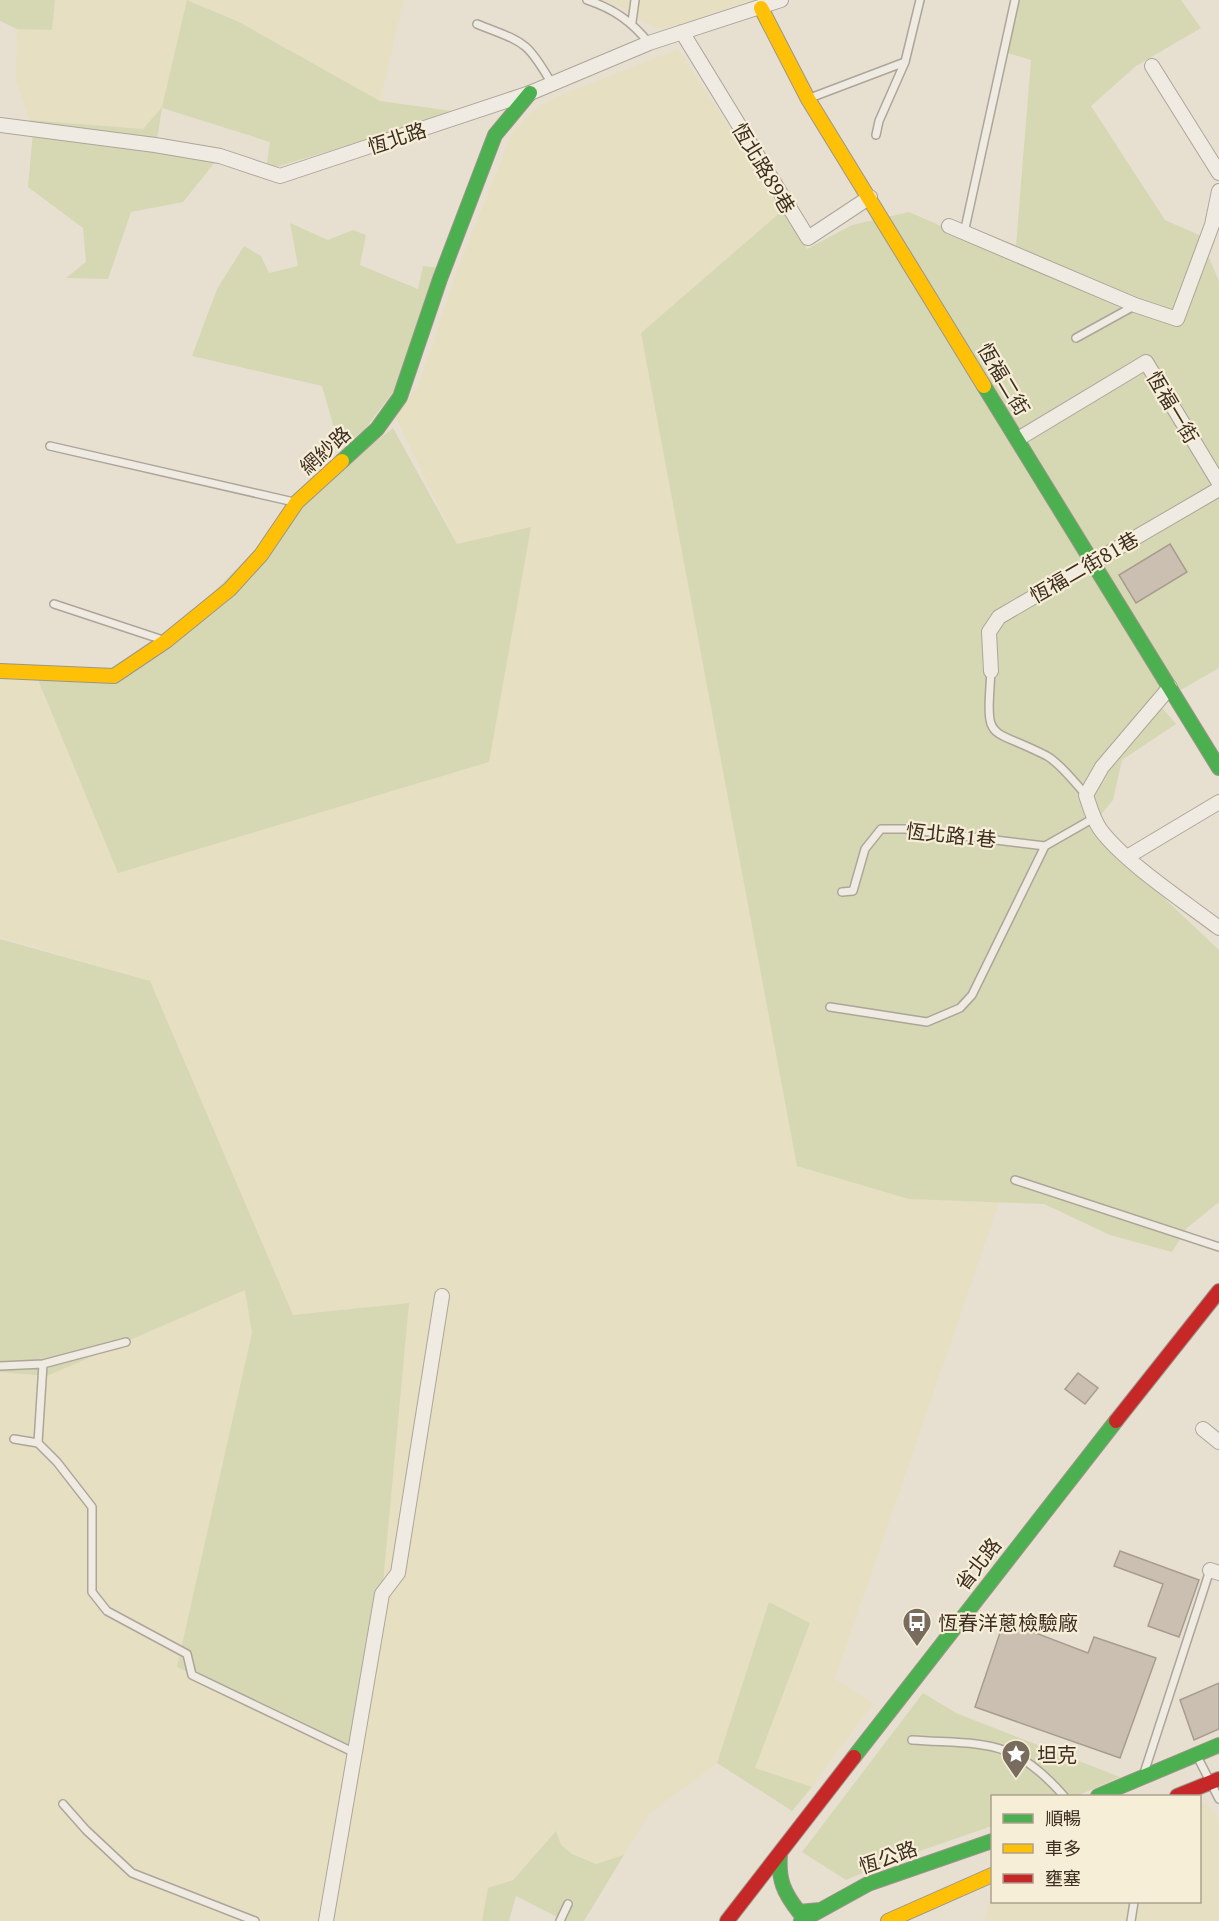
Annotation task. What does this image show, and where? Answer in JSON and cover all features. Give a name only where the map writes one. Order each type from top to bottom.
[{"type":"street","name":"恆北路","points":[[0,125],[155,145],[220,156],[280,176],[530,93],[649,43],[781,0]]},
{"type":"street","name":"恆福二街","points":[[761,8],[808,99],[1219,768]]},
{"type":"street","name":"恆北路89巷","points":[[682,32],[808,238],[870,197]]},
{"type":"street","points":[[1152,66],[1219,173]]},
{"type":"street","name":"網紗路","points":[[0,671],[114,676],[166,641],[238,580],[261,555],[297,502],[377,429],[400,397],[440,279],[495,135],[530,93]]},
{"type":"street","points":[[949,226],[1135,305],[1178,319],[1212,225],[1219,191]]},
{"type":"street","name":"恆福一街","points":[[1018,439],[1146,362],[1219,483]]},
{"type":"street","name":"恆福二街81巷","points":[[991,671],[989,632],[999,617],[1219,489]]},
{"type":"street","points":[[1170,687],[1102,767],[1086,795],[1094,818],[1105,835],[1127,857],[1219,928]]},
{"type":"street","points":[[1127,857],[1219,802]]},
{"type":"street","name":"省北路","points":[[728,1921],[1003,1564],[1219,1291]]},
{"type":"street","points":[[326,1921],[382,1594],[398,1573],[442,1296]]},
{"type":"street","points":[[1203,1430],[1219,1442]]},
{"type":"street","points":[[1102,1795],[1219,1745]]},
{"type":"street","points":[[1182,1795],[1214,1781]]},
{"type":"street","name":"恆公路","points":[[801,1921],[868,1884],[991,1842]]},
{"type":"street","points":[[781,1853],[777,1879],[789,1899],[799,1912],[820,1910]]},
{"type":"street","points":[[888,1921],[991,1876]]},
{"type":"lane","points":[[587,0],[605,6],[632,22],[649,43]]},
{"type":"lane","points":[[632,22],[635,0]]},
{"type":"lane","points":[[876,135],[879,121],[905,62],[920,0]]},
{"type":"lane","points":[[964,233],[1015,0]]},
{"type":"lane","points":[[477,24],[524,43],[534,53],[552,84]]},
{"type":"lane","points":[[808,99],[905,62]]},
{"type":"lane","points":[[1076,338],[1135,305]]},
{"type":"lane","points":[[50,446],[297,502]]},
{"type":"lane","points":[[54,604],[166,641]]},
{"type":"lane","points":[[991,671],[988,719],[996,734],[1049,757],[1086,795]]},
{"type":"lane","points":[[830,1007],[927,1022],[960,1008],[972,995],[1045,846],[1094,818]]},
{"type":"lane","name":"恆北路1巷","points":[[842,892],[853,891],[865,849],[881,829],[905,829],[1045,846]]},
{"type":"lane","points":[[1015,1180],[1219,1247]]},
{"type":"lane","points":[[0,1366],[43,1364],[126,1342]]},
{"type":"lane","points":[[38,1443],[43,1364]]},
{"type":"lane","points":[[14,1439],[38,1443],[57,1462],[92,1507],[92,1592],[107,1611],[187,1654],[192,1675],[355,1753]]},
{"type":"lane","points":[[1143,1777],[1215,1571]]},
{"type":"lane","points":[[912,1740],[992,1745],[1016,1753],[1046,1776],[1062,1795]]},
{"type":"lane","points":[[1196,1754],[1214,1781],[1219,1799]]},
{"type":"lane","points":[[63,1804],[86,1830],[132,1873],[255,1921]]},
{"type":"lane","points":[[1131,1921],[1134,1903]]},
{"type":"lane","points":[[560,1921],[568,1904]]},
{"type":"shaded area","points":[[55,0],[187,0],[162,107],[143,129],[29,120],[16,81],[17,29],[52,30]]},
{"type":"shaded area","points":[[189,0],[404,0],[380,101],[239,22]]},
{"type":"shaded area","points":[[598,0],[751,0],[680,25],[656,29],[621,7]]},
{"type":"shaded area","points":[[678,49],[783,210],[641,333],[909,1199],[1000,1200],[835,1679],[873,1703],[812,1787],[755,1768],[810,1623],[769,1602],[717,1763],[649,1814],[624,1855],[596,1864],[572,1854],[560,1845],[556,1831],[512,1880],[488,1888],[482,1921],[0,1921],[0,1372],[47,1376],[245,1290],[252,1333],[409,1303],[293,1315],[150,981],[0,937],[0,678],[34,670],[118,873],[530,527],[457,544],[395,416],[419,385],[456,273],[513,131],[530,113],[552,99]]},
{"type":"shaded area","points":[[1205,1803],[1219,1818],[1219,1921],[984,1921],[991,1895],[991,1903],[1201,1903],[1201,1805]]},
{"type":"green space","points":[[0,0],[55,0],[52,30],[17,29],[0,21]]},
{"type":"green space","points":[[187,0],[239,22],[380,101],[459,112],[266,170],[270,142],[162,108],[156,145],[220,156],[183,202],[131,212],[108,279],[66,278],[86,262],[83,228],[28,187],[33,132],[29,120],[143,129],[162,107]]},
{"type":"green space","points":[[1014,0],[1181,0],[1201,28],[1136,66],[1091,106],[1165,220],[1199,235],[1219,281],[1219,668],[1158,703],[1176,724],[1122,760],[1113,800],[1090,828],[1219,950],[1219,1202],[1187,1228],[1172,1252],[1110,1235],[1044,1204],[909,1199],[797,1166],[641,333],[783,210],[807,249],[852,225],[909,212],[1015,258],[1031,60],[1001,51]]},
{"type":"green space","points":[[290,223],[328,240],[353,230],[366,235],[360,265],[418,289],[423,266],[439,268],[402,380],[365,429],[340,449],[322,386],[192,356],[217,289],[244,246],[261,256],[269,273],[298,266]]},
{"type":"green space","points":[[393,428],[457,544],[531,527],[489,762],[118,873],[34,670],[114,676],[166,641],[290,514],[297,502]]},
{"type":"green space","points":[[0,939],[150,981],[293,1315],[409,1303],[382,1594],[355,1753],[177,1667],[252,1333],[245,1290],[47,1376],[0,1372]]},
{"type":"green space","points":[[769,1602],[810,1623],[755,1768],[812,1787],[792,1811],[717,1763]]},
{"type":"green space","points":[[923,1693],[956,1713],[1120,1777],[1079,1795],[991,1795],[991,1826],[891,1861],[846,1880],[802,1852]]},
{"type":"green space","points":[[556,1831],[561,1845],[572,1854],[596,1864],[624,1855],[584,1921],[565,1921],[516,1896],[509,1921],[482,1921],[488,1888],[513,1880]]},
{"type":"building","points":[[1170,544],[1187,572],[1136,603],[1119,575]]},
{"type":"building","points":[[1078,1373],[1098,1388],[1085,1404],[1065,1389]]},
{"type":"building","points":[[1120,1551],[1199,1580],[1179,1637],[1148,1626],[1163,1584],[1114,1566]]},
{"type":"building","points":[[1004,1621],[1088,1653],[1094,1637],[1156,1658],[1120,1758],[975,1707]]},
{"type":"building","points":[[1219,1683],[1219,1729],[1194,1740],[1180,1700]]},
{"type":"traffic: fast","points":[[342,461],[377,429],[400,397],[440,279],[495,135],[530,93]]},
{"type":"traffic: fast","points":[[984,386],[1219,768]]},
{"type":"traffic: fast","points":[[854,1757],[1116,1421]]},
{"type":"traffic: fast","points":[[1100,1795],[1219,1745]]},
{"type":"traffic: fast","points":[[801,1921],[868,1884],[991,1841]]},
{"type":"traffic: fast","points":[[780,1855],[781,1879],[786,1892],[799,1912],[820,1910]]},
{"type":"traffic: slow","points":[[761,8],[808,99],[984,386]]},
{"type":"traffic: slow","points":[[0,671],[114,676],[166,641],[230,589],[261,555],[297,502],[342,461]]},
{"type":"traffic: slow","points":[[888,1921],[991,1875]]},
{"type":"traffic: jam","points":[[1116,1421],[1219,1291]]},
{"type":"traffic: jam","points":[[727,1921],[854,1757]]},
{"type":"traffic: jam","points":[[1179,1795],[1219,1779]]},
{"type":"place","name":"恆春洋蔥檢驗廠","points":[[917,1648]]},
{"type":"place","name":"坦克","points":[[1016,1780]]}]
